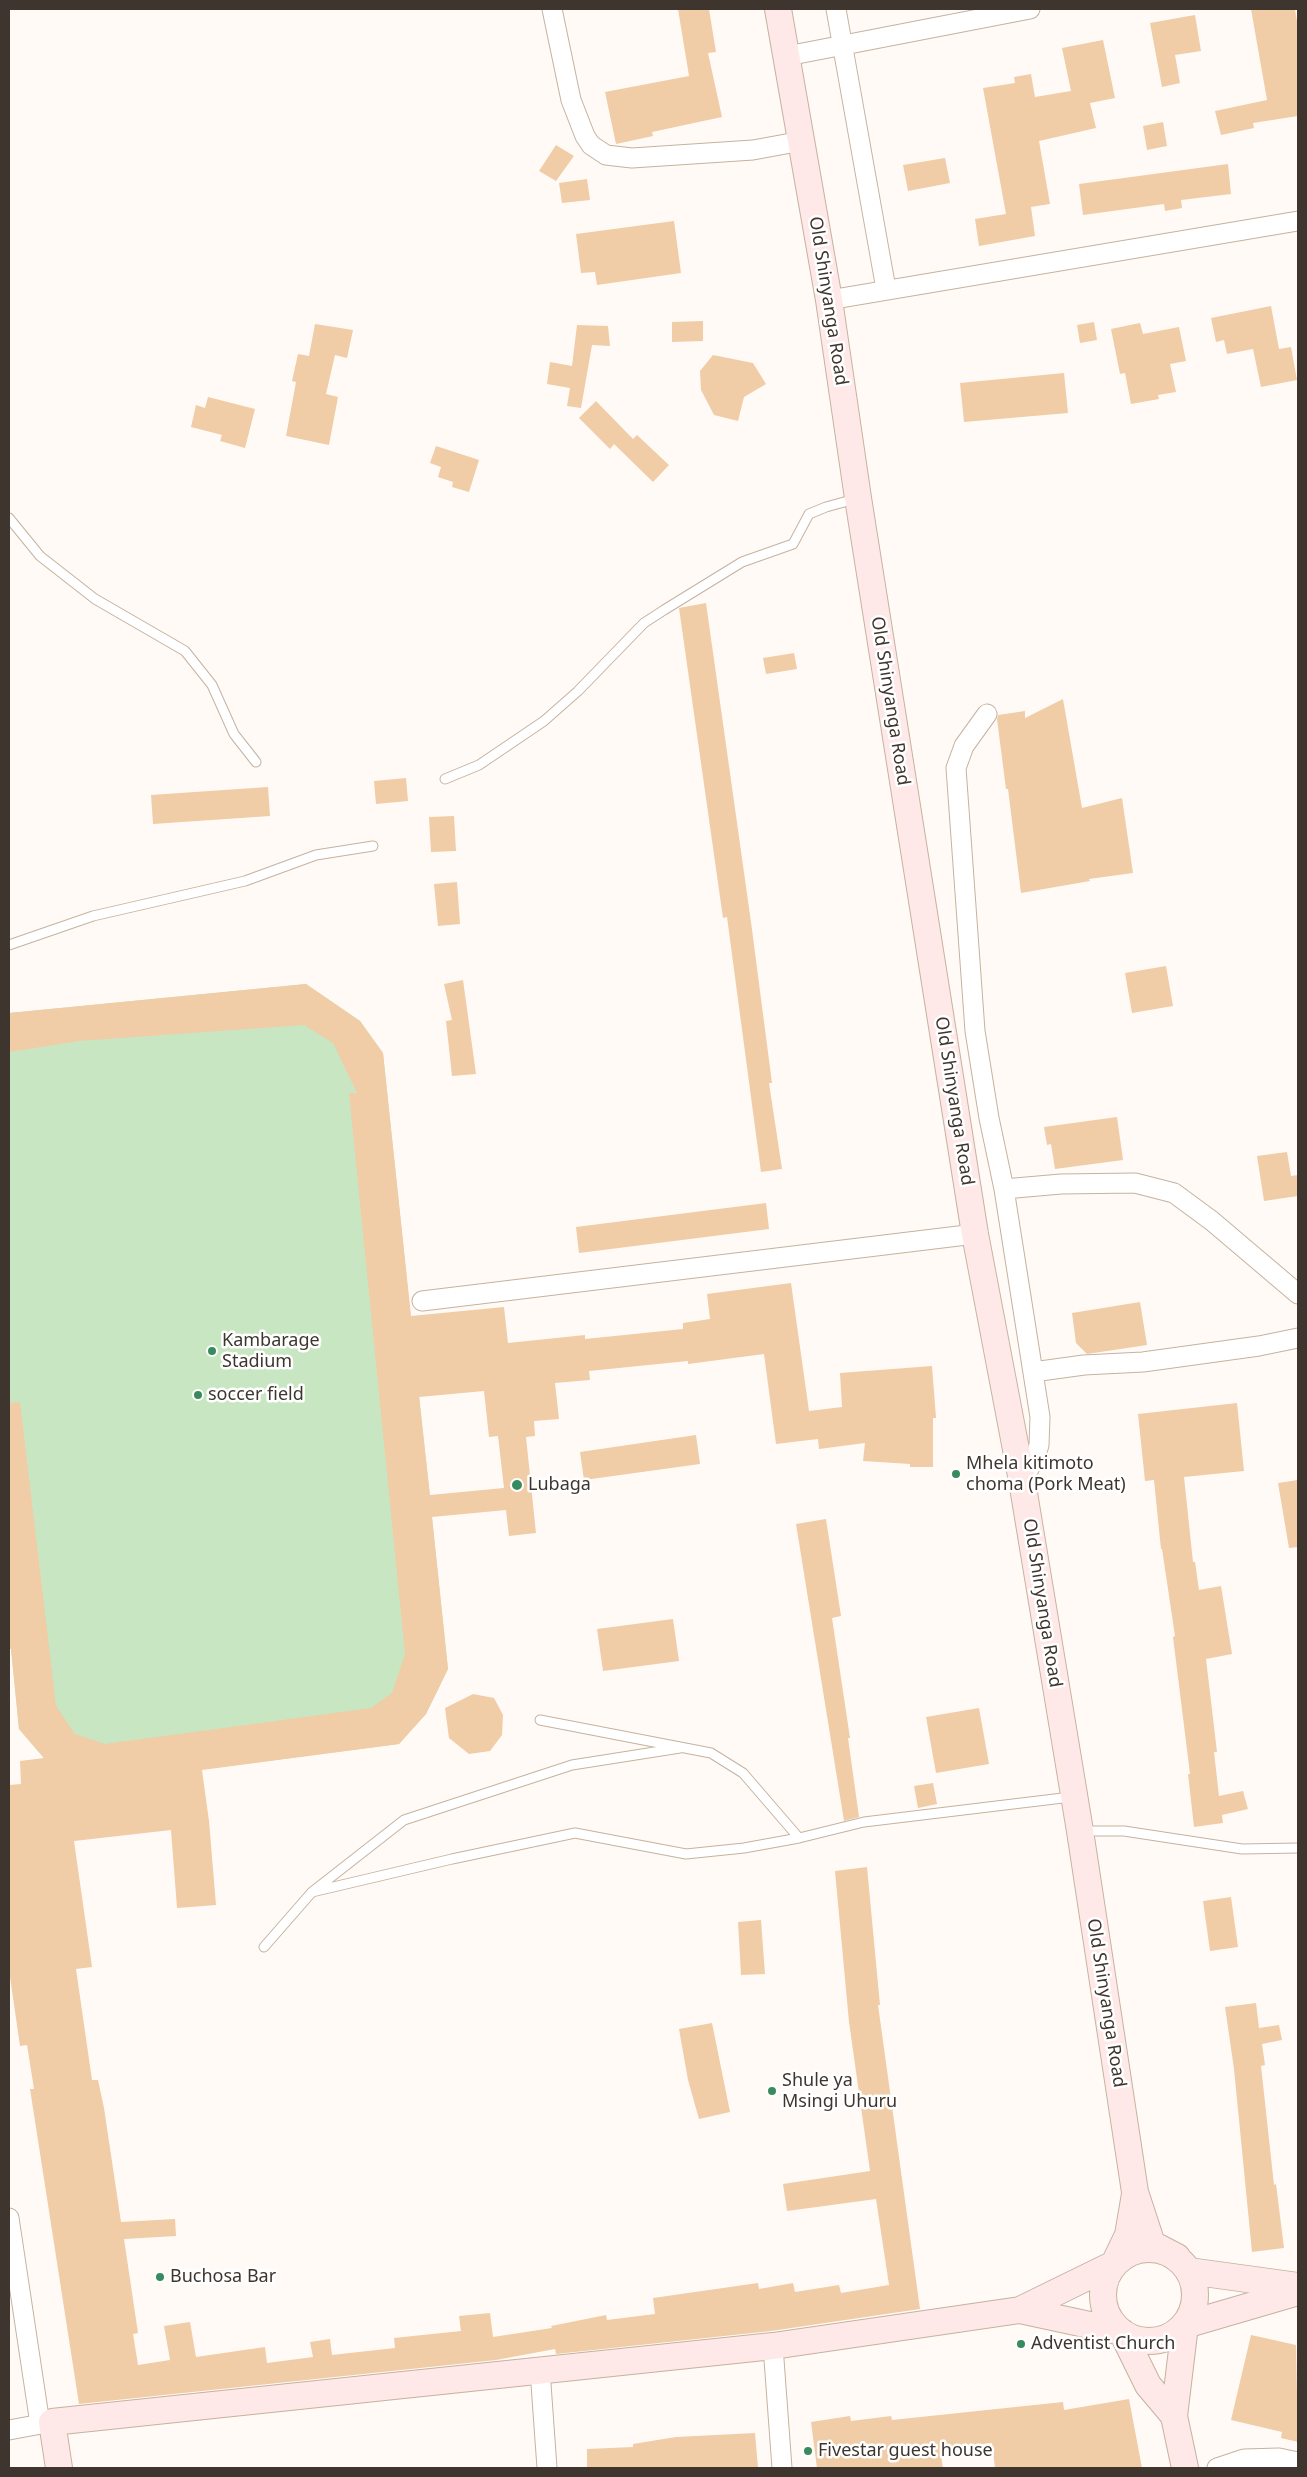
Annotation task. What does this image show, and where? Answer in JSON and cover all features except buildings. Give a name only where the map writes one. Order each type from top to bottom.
[{"type":"main road","name":"Old Shinyanga Road","points":[[778,9],[829,300],[858,498],[975,1234],[1022,1481],[1080,1832],[1135,2192],[1152,2244],[1183,2264],[1196,2289],[1194,2308],[1186,2325],[1174,2416],[1185,2468]]},
{"type":"main road","name":"Old Shinyanga Road","points":[[1135,2192],[1128,2235],[1105,2280],[1103,2299],[1109,2318],[1122,2332],[1148,2385],[1174,2416]]},
{"type":"main road","points":[[59,2468],[46,2423],[773,2346],[1020,2310],[1114,2264],[1128,2253],[1145,2248],[1162,2250],[1183,2264],[1298,2286]]},
{"type":"main road","points":[[1020,2310],[1122,2332],[1137,2340],[1155,2341],[1172,2336],[1186,2325],[1298,2292]]},
{"type":"street","points":[[552,9],[572,100],[585,136],[591,145],[606,155],[632,158],[753,150],[802,141]]},
{"type":"street","points":[[836,9],[886,289]]},
{"type":"street","points":[[787,56],[843,43],[1030,9]]},
{"type":"street","points":[[829,300],[1298,221]]},
{"type":"street","points":[[987,714],[964,746],[956,768],[975,1031],[989,1118],[1004,1189],[1040,1417],[1039,1444],[1035,1458],[1022,1481]]},
{"type":"street","points":[[1004,1189],[1061,1184],[1135,1183],[1174,1193],[1212,1221],[1298,1294]]},
{"type":"street","points":[[422,1301],[975,1234]]},
{"type":"street","points":[[1033,1372],[1084,1365],[1143,1362],[1258,1346],[1298,1338]]},
{"type":"street","points":[[9,2218],[46,2423],[9,2430]]},
{"type":"street","points":[[773,2346],[782,2468]]},
{"type":"street","points":[[540,2370],[547,2468]]},
{"type":"street","points":[[1217,2468],[1244,2459],[1279,2458],[1298,2462]]},
{"type":"lane","points":[[445,779],[479,765],[544,721],[578,691],[644,623],[742,562],[793,544],[809,514],[858,498]]},
{"type":"lane","points":[[9,518],[40,556],[88,593],[185,651],[212,685],[234,734],[256,762]]},
{"type":"lane","points":[[9,945],[93,916],[245,881],[316,855],[373,846]]},
{"type":"lane","points":[[540,1720],[711,1753],[743,1773],[799,1838]]},
{"type":"lane","points":[[264,1947],[312,1892],[404,1820],[572,1765],[680,1748]]},
{"type":"lane","points":[[312,1892],[452,1859],[575,1834],[686,1854],[744,1848],[799,1838],[864,1822],[1074,1797]]},
{"type":"lane","points":[[1080,1832],[1124,1831],[1242,1849],[1298,1848]]},
{"type":"green space","name":"Kambarage Stadium","points":[[306,984],[360,1021],[383,1053],[448,1669],[426,1714],[399,1744],[89,1784],[48,1763],[19,1729],[11,1649],[9,1649],[9,1013]]},
{"type":"place","name":"Kambarage Stadium","points":[[212,1351]]},
{"type":"place","name":"soccer field","points":[[198,1395]]},
{"type":"place","name":"Mhela kitimoto choma (Pork Meat)","points":[[956,1474]]},
{"type":"place","name":"Lubaga","points":[[517,1485]]},
{"type":"place","name":"Shule ya Msingi Uhuru","points":[[772,2091]]},
{"type":"place","name":"Buchosa Bar","points":[[160,2277]]},
{"type":"place","name":"Adventist Church","points":[[1021,2344]]},
{"type":"place","name":"Fivestar guest house","points":[[808,2451]]}]
